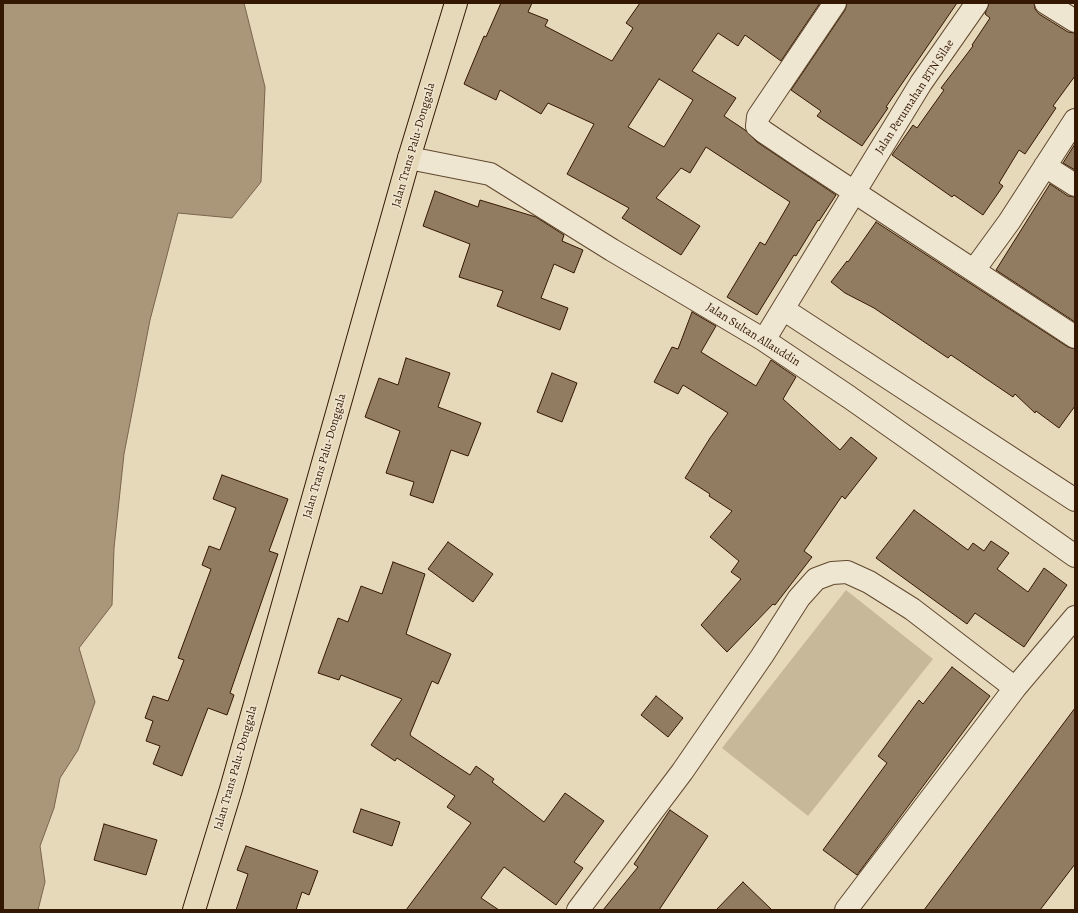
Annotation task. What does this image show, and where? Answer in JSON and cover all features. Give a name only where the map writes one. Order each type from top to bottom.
[{"type":"highway","name":"Jalan Trans Palu-Donggala","points":[[194,910],[233,781],[410,158],[456,3]]},
{"type":"street","points":[[835,3],[758,117],[757,126],[1075,336]]},
{"type":"street","name":"Jalan Perumahan BTN Silae","points":[[764,340],[921,82],[977,3]]},
{"type":"street","points":[[1046,3],[1075,21]]},
{"type":"street","points":[[974,270],[1009,222],[1075,120]]},
{"type":"street","name":"Jalan Sultan Allauddin","points":[[410,158],[490,174],[612,250],[764,340],[849,396],[1075,556]]},
{"type":"street","points":[[1045,166],[1075,185]]},
{"type":"street","points":[[782,309],[1075,500]]},
{"type":"street","points":[[578,910],[682,772],[762,656],[798,598],[816,579],[832,573],[848,572],[869,582],[912,609],[1015,688]]},
{"type":"street","points":[[846,910],[1015,688],[1075,617]]},
{"type":"shaded area","points":[[3,3],[244,3],[265,87],[261,182],[232,218],[178,213],[150,320],[124,454],[114,548],[112,605],[79,648],[95,702],[78,750],[60,778],[54,808],[40,846],[45,882],[38,910],[3,910]]},
{"type":"shaded area","points":[[846,590],[933,659],[808,816],[722,748]]},
{"type":"building","points":[[501,3],[532,3],[528,12],[548,20],[545,26],[612,61],[633,28],[626,23],[640,3],[820,3],[781,61],[745,35],[738,46],[718,33],[692,71],[736,98],[724,116],[745,130],[757,142],[836,195],[819,221],[818,220],[796,256],[794,255],[757,315],[727,297],[760,242],[765,245],[790,202],[706,147],[690,173],[681,168],[656,198],[700,226],[681,255],[622,218],[629,208],[567,174],[594,124],[548,103],[541,114],[500,90],[496,100],[464,84],[484,36],[486,37]],"holes":[[[659,79],[693,100],[664,147],[628,127]]]},
{"type":"building","points":[[847,3],[957,3],[886,107],[888,108],[862,146],[817,116],[821,111],[791,90],[845,10]]},
{"type":"building","points":[[989,3],[1034,3],[1035,9],[1039,14],[1068,32],[1075,33],[1075,76],[1053,106],[1056,108],[1025,154],[1019,150],[999,183],[1003,186],[983,215],[954,195],[952,197],[892,155],[913,125],[917,128],[944,90],[941,88],[973,46],[972,45],[990,18],[985,14]]},
{"type":"building","points":[[1075,144],[1075,170],[1063,163]]},
{"type":"building","points":[[1050,184],[1068,196],[1075,197],[1075,322],[996,270]]},
{"type":"building","points":[[435,191],[478,207],[480,200],[536,217],[564,235],[562,241],[583,250],[574,273],[554,264],[541,298],[568,308],[560,330],[497,306],[503,291],[459,277],[470,244],[423,226]]},
{"type":"building","points":[[876,222],[1068,347],[1075,349],[1075,406],[1059,428],[1036,411],[1035,413],[1015,394],[1013,397],[951,355],[948,358],[874,308],[845,293],[831,282],[847,261],[848,262]]},
{"type":"building","points":[[692,312],[716,326],[701,352],[756,386],[771,360],[796,377],[783,399],[840,450],[851,437],[877,458],[845,499],[842,496],[804,551],[812,557],[775,605],[773,604],[727,652],[701,625],[741,579],[731,572],[739,561],[710,537],[732,511],[709,496],[710,494],[685,478],[710,438],[728,413],[683,385],[678,394],[654,382],[672,347],[678,349]]},
{"type":"building","points":[[406,358],[450,373],[438,407],[481,423],[468,456],[451,450],[433,503],[410,495],[414,482],[386,473],[400,431],[365,417],[379,378],[398,385]]},
{"type":"building","points":[[552,373],[577,383],[562,422],[537,412]]},
{"type":"building","points":[[222,475],[288,499],[269,551],[278,554],[230,693],[234,695],[227,715],[208,708],[182,776],[153,764],[160,746],[146,741],[153,721],[145,718],[153,696],[168,701],[184,660],[178,658],[211,569],[202,565],[209,546],[220,550],[236,508],[213,499]]},
{"type":"building","points":[[914,510],[968,550],[973,543],[984,551],[991,541],[1009,553],[997,569],[1028,592],[1044,568],[1067,585],[1024,647],[975,613],[967,624],[876,558]]},
{"type":"building","points":[[448,542],[493,574],[473,602],[428,569]]},
{"type":"building","points":[[393,562],[425,574],[406,634],[451,654],[438,684],[432,681],[410,734],[411,736],[470,775],[476,766],[494,779],[492,782],[544,822],[565,793],[604,821],[574,862],[583,868],[556,905],[504,867],[481,898],[499,910],[406,910],[471,823],[447,807],[455,796],[397,758],[395,761],[371,745],[402,699],[341,675],[339,680],[318,673],[338,618],[348,622],[361,586],[382,594]]},
{"type":"building","points":[[952,667],[990,696],[857,875],[823,850],[887,763],[878,756],[919,700],[923,704]]},
{"type":"building","points":[[656,696],[683,718],[668,737],[641,715]]},
{"type":"building","points":[[1075,708],[1075,864],[1040,910],[924,910]]},
{"type":"building","points":[[361,809],[400,822],[392,846],[353,832]]},
{"type":"building","points":[[670,810],[708,836],[659,910],[603,910],[638,867],[634,864]]},
{"type":"building","points":[[104,824],[157,840],[146,875],[94,860]]},
{"type":"building","points":[[246,846],[318,871],[309,895],[302,892],[296,910],[236,910],[248,874],[237,870]]},
{"type":"building","points":[[743,882],[772,910],[716,910]]}]
